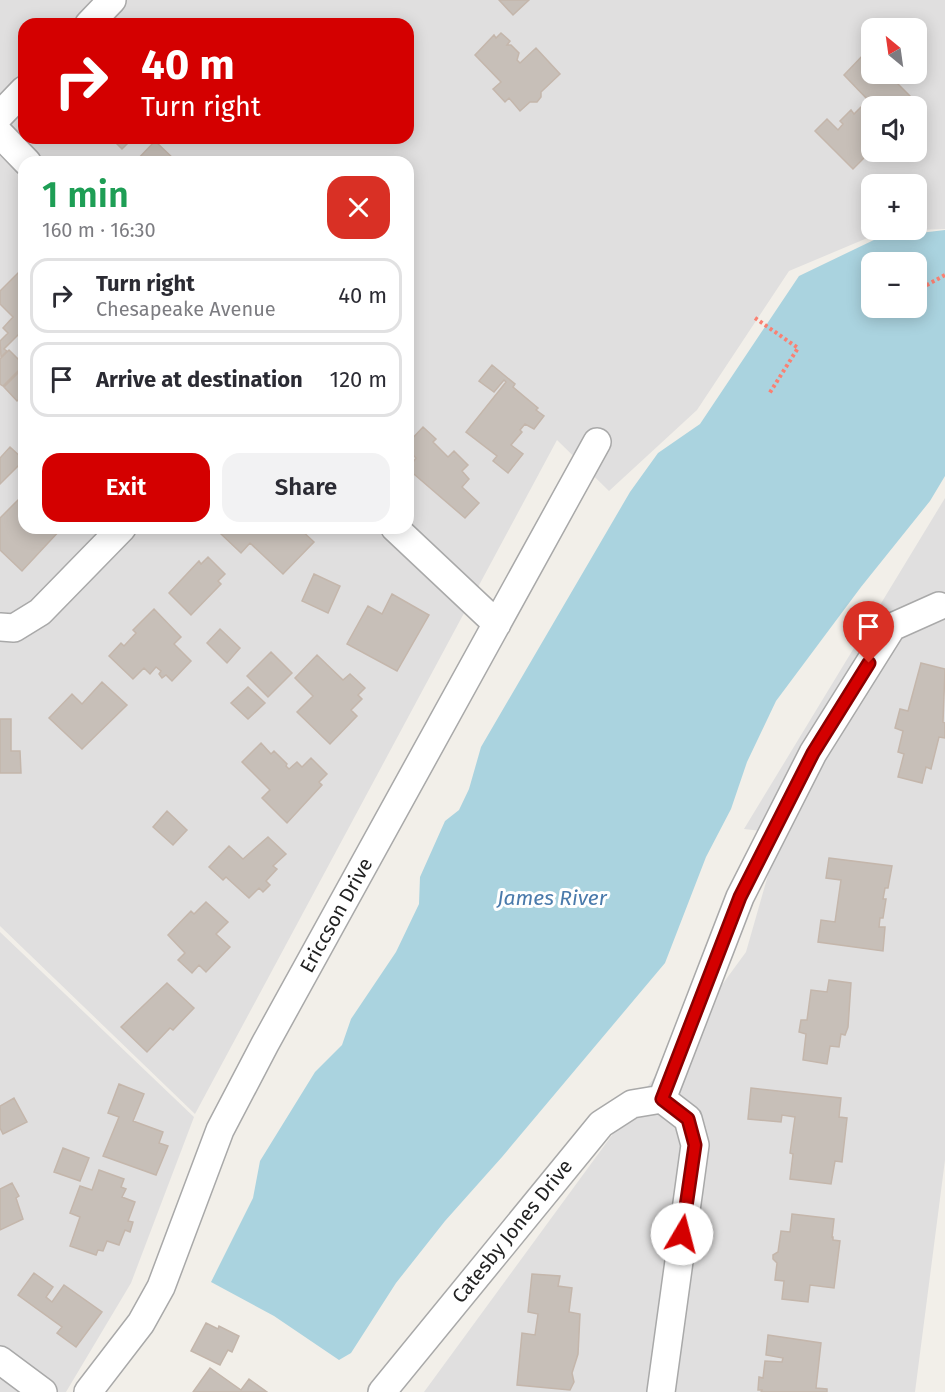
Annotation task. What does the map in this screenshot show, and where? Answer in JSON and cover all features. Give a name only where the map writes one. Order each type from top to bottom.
[{"type":"street","points":[[95,18],[112,0]]},
{"type":"street","points":[[0,115],[18,96]]},
{"type":"street","points":[[0,134],[21,156]]},
{"type":"street","name":"Ericcson Drive","points":[[88,1392],[141,1323],[161,1287],[220,1130],[265,1044],[597,442]]},
{"type":"street","points":[[0,627],[14,628],[40,612],[116,534]]},
{"type":"street","points":[[401,534],[497,624]]},
{"type":"street","points":[[661,1392],[695,1145],[688,1119],[662,1099],[740,897],[813,753],[892,627],[939,606]]},
{"type":"street","name":"Catesby Jones Drive","points":[[382,1392],[601,1124],[632,1104],[662,1099]]},
{"type":"street","points":[[0,1360],[43,1392]]},
{"type":"path","points":[[927,285],[945,275]]},
{"type":"path","points":[[755,318],[798,348],[769,394]]},
{"type":"shaded area","points":[[0,0],[945,0],[945,229],[927,230],[927,174],[861,174],[863,240],[789,271],[697,410],[609,491],[557,440],[195,1114],[0,926]]},
{"type":"shaded area","points":[[945,498],[945,1160],[915,1392],[424,1392],[746,952],[780,833],[744,829]]},
{"type":"shaded area","points":[[0,932],[194,1117],[131,1283],[66,1392],[0,1392]]},
{"type":"water","name":"James River","points":[[945,230],[945,476],[930,501],[861,587],[776,701],[747,762],[731,809],[706,857],[665,963],[502,1157],[445,1221],[396,1283],[351,1353],[339,1360],[274,1316],[211,1282],[253,1198],[260,1161],[315,1072],[342,1045],[351,1019],[396,952],[419,904],[420,877],[445,821],[459,810],[469,789],[481,747],[630,492],[658,453],[700,424],[799,276],[874,240],[927,240],[927,232]]},
{"type":"building","points":[[499,0],[529,0],[513,15]]},
{"type":"building","points":[[501,33],[510,41],[507,45],[511,45],[519,53],[517,60],[520,63],[536,48],[560,74],[541,92],[541,97],[537,102],[530,102],[520,111],[509,98],[505,102],[493,89],[501,82],[475,55],[494,35],[496,38]]},
{"type":"building","points":[[861,57],[861,84],[898,84],[910,96],[864,96],[844,75]]},
{"type":"building","points":[[861,107],[861,161],[853,169],[815,131],[827,119],[838,130],[843,124],[840,121],[851,110],[854,114]]},
{"type":"building","points":[[117,144],[127,144],[122,149]]},
{"type":"building","points":[[152,144],[158,144],[171,156],[141,156]]},
{"type":"building","points":[[18,273],[18,335],[4,349],[7,351],[1,357],[0,341],[8,333],[3,328],[13,317],[0,304],[0,291]]},
{"type":"building","points":[[9,350],[18,359],[18,371],[3,386],[0,384],[0,359]]},
{"type":"building","points":[[492,365],[515,384],[513,387],[544,416],[534,429],[525,424],[520,430],[522,432],[511,445],[523,454],[508,473],[493,461],[497,456],[466,432],[506,382],[504,380],[494,392],[479,381]]},
{"type":"building","points":[[18,373],[17,401],[4,387]]},
{"type":"building","points":[[423,427],[436,439],[433,442],[448,457],[454,451],[468,465],[462,471],[469,479],[462,487],[479,503],[465,518],[414,474],[416,458],[414,456],[414,437]]},
{"type":"building","points":[[10,447],[18,454],[18,466],[0,484],[0,458]]},
{"type":"building","points":[[18,500],[18,534],[56,534],[22,571],[0,550],[0,518]]},
{"type":"building","points":[[221,534],[305,534],[314,542],[283,574],[250,543],[241,553]]},
{"type":"building","points":[[208,557],[225,574],[218,581],[221,584],[191,615],[169,593],[199,561],[201,564]]},
{"type":"building","points":[[314,574],[340,586],[328,613],[302,601]]},
{"type":"building","points":[[392,594],[429,615],[397,671],[347,644],[368,606],[382,614]]},
{"type":"building","points":[[154,609],[181,637],[174,644],[191,661],[172,681],[166,675],[162,678],[159,674],[161,671],[156,667],[150,674],[144,668],[133,679],[109,656],[121,643],[124,646],[136,633],[133,630]]},
{"type":"building","points":[[220,629],[240,648],[227,663],[207,643]]},
{"type":"building","points":[[271,652],[292,673],[268,697],[247,676]]},
{"type":"building","points":[[317,655],[343,680],[350,674],[365,688],[358,695],[362,699],[351,710],[357,716],[330,744],[297,712],[313,696],[295,678]]},
{"type":"building","points":[[921,663],[945,669],[943,722],[945,723],[945,738],[939,737],[931,769],[926,767],[922,783],[898,777],[904,754],[898,752],[903,731],[895,728],[900,709],[908,711]]},
{"type":"building","points":[[102,682],[127,705],[82,749],[49,718],[72,694],[82,704]]},
{"type":"building","points":[[248,687],[265,703],[248,719],[231,703]]},
{"type":"building","points":[[0,719],[11,719],[11,751],[20,751],[21,773],[0,773]]},
{"type":"building","points":[[261,743],[271,754],[274,751],[289,769],[297,762],[302,767],[311,758],[327,774],[319,782],[322,785],[287,823],[262,798],[270,790],[242,762]]},
{"type":"building","points":[[167,811],[187,830],[173,845],[153,827]]},
{"type":"building","points":[[268,837],[286,854],[273,866],[277,869],[266,881],[270,885],[263,892],[259,888],[249,898],[226,877],[223,880],[209,867],[229,846],[243,859]]},
{"type":"building","points":[[829,858],[892,866],[888,888],[885,888],[883,899],[886,899],[879,927],[885,927],[883,951],[818,942],[821,920],[835,922],[841,880],[826,878]]},
{"type":"building","points":[[206,902],[228,922],[216,934],[230,947],[206,972],[199,965],[192,973],[178,960],[185,953],[168,935],[191,911],[194,914]]},
{"type":"building","points":[[829,980],[851,983],[848,1027],[845,1035],[841,1034],[839,1047],[830,1046],[827,1064],[803,1060],[806,1034],[799,1032],[801,1020],[807,1020],[811,990],[827,992]]},
{"type":"building","points":[[167,983],[194,1008],[173,1030],[170,1028],[147,1052],[121,1027]]},
{"type":"building","points":[[119,1084],[144,1094],[133,1121],[163,1132],[159,1143],[168,1146],[156,1175],[103,1156],[119,1117],[108,1113]]},
{"type":"building","points":[[751,1088],[841,1098],[839,1117],[847,1118],[842,1162],[835,1161],[831,1184],[790,1179],[793,1154],[790,1153],[795,1117],[782,1115],[781,1122],[748,1119]]},
{"type":"building","points":[[14,1098],[27,1122],[3,1134],[0,1128],[0,1106]]},
{"type":"building","points":[[63,1148],[89,1158],[80,1181],[54,1172]]},
{"type":"building","points":[[99,1170],[124,1179],[121,1187],[126,1189],[122,1197],[135,1202],[128,1221],[133,1222],[130,1232],[125,1230],[119,1245],[107,1241],[103,1251],[98,1250],[96,1255],[70,1246],[80,1217],[70,1213],[80,1186],[92,1190]]},
{"type":"building","points":[[12,1183],[19,1196],[16,1198],[23,1219],[0,1230],[0,1189]]},
{"type":"building","points":[[792,1214],[834,1219],[832,1237],[833,1240],[840,1241],[834,1288],[810,1285],[808,1302],[782,1299],[784,1281],[775,1280],[777,1263],[773,1255],[778,1252],[781,1231],[790,1232]]},
{"type":"building","points":[[34,1273],[53,1287],[46,1297],[52,1302],[64,1285],[102,1312],[76,1347],[57,1333],[62,1327],[18,1295]]},
{"type":"building","points":[[532,1274],[560,1276],[558,1286],[572,1288],[569,1312],[580,1314],[578,1354],[572,1373],[574,1382],[570,1390],[517,1385],[522,1333],[535,1335],[538,1314],[528,1312]]},
{"type":"building","points":[[206,1323],[218,1329],[219,1326],[239,1336],[232,1352],[228,1350],[220,1365],[191,1351]]},
{"type":"building","points":[[768,1335],[821,1343],[816,1388],[827,1389],[827,1392],[761,1392],[762,1390],[758,1390],[759,1377],[763,1378],[765,1361],[782,1362],[783,1358],[766,1355]]},
{"type":"building","points":[[210,1368],[241,1390],[249,1379],[267,1392],[193,1392]]},
{"type":"route","points":[[682,1234],[695,1145],[688,1119],[662,1099],[740,897],[813,753],[869,663]]}]
